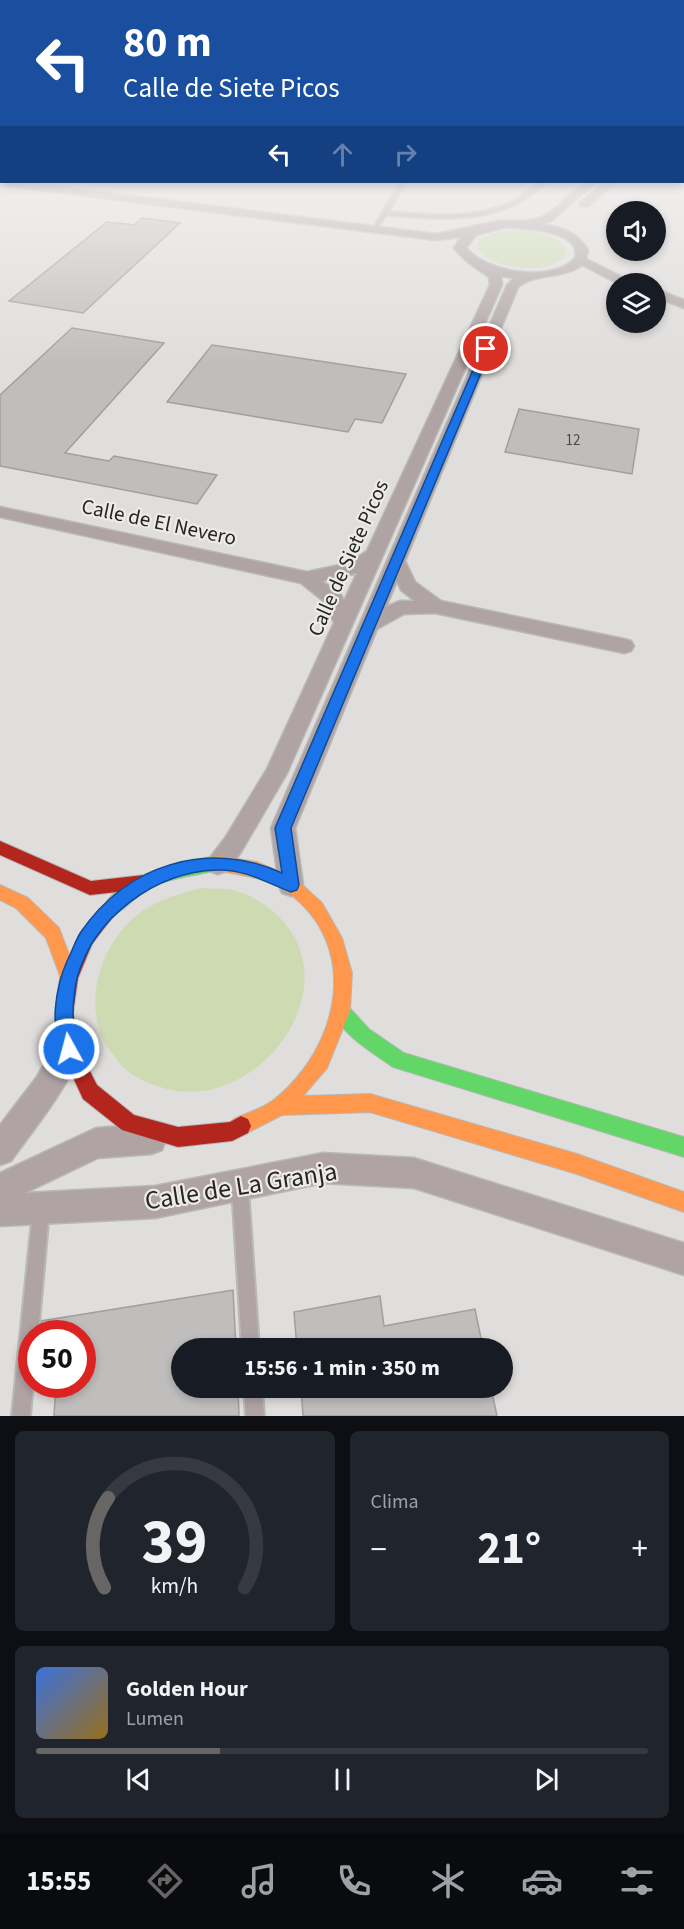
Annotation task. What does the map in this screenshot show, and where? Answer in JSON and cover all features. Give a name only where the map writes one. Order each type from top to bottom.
[{"type":"main road","points":[[0,848],[90,888],[147,881],[182,868],[218,863],[257,869],[291,885],[316,908],[334,938],[343,973],[341,1011],[321,1062],[281,1106],[232,1131],[178,1137],[129,1123],[90,1092],[69,1049],[64,1013],[69,978],[86,939],[113,906],[147,881]]},
{"type":"main road","points":[[0,892],[22,903],[53,933],[69,978]]},
{"type":"main road","points":[[341,1011],[363,1035],[399,1061],[684,1147]]},
{"type":"main road","points":[[281,1106],[370,1103],[577,1164],[684,1202]]},
{"type":"street","points":[[392,232],[435,237],[470,232]]},
{"type":"street","points":[[460,248],[463,239],[471,232]]},
{"type":"street","points":[[563,271],[580,260],[583,253],[580,246],[566,232]]},
{"type":"street","points":[[435,237],[460,248],[472,262],[484,267],[525,275],[563,271],[587,272],[606,277]]},
{"type":"street","points":[[580,260],[606,274]]},
{"type":"street","name":"Calle de Siete Picos","points":[[218,863],[233,845],[276,773],[496,285],[495,276],[484,267]]},
{"type":"street","name":"Calle de Siete Picos","points":[[291,885],[283,828],[513,285],[525,275]]},
{"type":"street","points":[[666,297],[684,304]]},
{"type":"street","name":"Calle de El Nevero","points":[[0,512],[307,578],[354,568],[374,555]]},
{"type":"street","points":[[396,560],[408,586],[435,606]]},
{"type":"street","name":"Calle de El Nevero","points":[[307,578],[334,600],[344,623]]},
{"type":"street","points":[[370,624],[400,608],[435,606],[624,646]]},
{"type":"street","points":[[0,1150],[46,1088],[69,1049]]},
{"type":"street","points":[[0,1189],[96,1143],[178,1137]]},
{"type":"street","name":"Calle de La Granja","points":[[0,1210],[155,1202],[323,1168],[414,1173],[684,1259]]},
{"type":"street","points":[[653,1192],[684,1211]]},
{"type":"lane","points":[[239,1185],[250,1338]]},
{"type":"lane","points":[[21,1416],[42,1208]]},
{"type":"lane","points":[[254,1398],[255,1416]]},
{"type":"green space","points":[[542,233],[560,242],[567,253],[560,261],[549,266],[522,268],[507,266],[484,255],[477,247],[480,241],[489,234]]},
{"type":"green space","points":[[201,888],[229,889],[239,892],[256,899],[276,914],[297,943],[305,975],[300,1007],[285,1037],[263,1062],[234,1081],[202,1091],[167,1089],[133,1075],[122,1066],[109,1049],[97,1021],[95,1004],[97,987],[100,970],[107,954],[126,925],[138,914],[160,901]]},
{"type":"building","points":[[94,232],[170,232],[83,313],[9,301]]},
{"type":"building","points":[[72,328],[164,343],[65,453],[109,461],[114,456],[217,475],[197,504],[0,466],[0,395]]},
{"type":"building","points":[[212,345],[406,374],[382,423],[355,419],[348,432],[167,402]]},
{"type":"building","points":[[519,409],[639,429],[632,474],[505,452]]},
{"type":"building","points":[[233,1290],[235,1338],[171,1338],[171,1398],[238,1398],[239,1416],[54,1416],[55,1398],[96,1398],[96,1320],[47,1320]]},
{"type":"building","points":[[380,1296],[384,1326],[475,1309],[481,1338],[296,1338],[294,1312]]},
{"type":"building","points":[[302,1398],[493,1398],[497,1416],[303,1416]]},
{"type":"traffic: fast","points":[[110,910],[132,890],[145,882],[188,868],[218,863]]},
{"type":"traffic: fast","points":[[341,1011],[363,1035],[399,1061],[684,1147]]},
{"type":"traffic: slow","points":[[218,863],[257,869],[291,885],[316,908],[334,938],[343,973],[341,1011],[321,1062],[281,1106],[241,1126]]},
{"type":"traffic: slow","points":[[0,892],[22,903],[53,933],[69,978]]},
{"type":"traffic: slow","points":[[281,1106],[370,1103],[577,1164],[684,1202]]},
{"type":"traffic: jam","points":[[0,848],[90,888],[144,882]]},
{"type":"traffic: jam","points":[[110,910],[86,939],[69,978],[64,1013],[69,1049],[90,1092],[129,1123],[178,1137],[232,1131],[241,1126]]},
{"type":"route","points":[[69,1049],[64,1013],[69,978],[86,939],[113,906],[147,881],[182,868],[218,863],[257,869],[291,885],[283,828],[486,349]]}]
